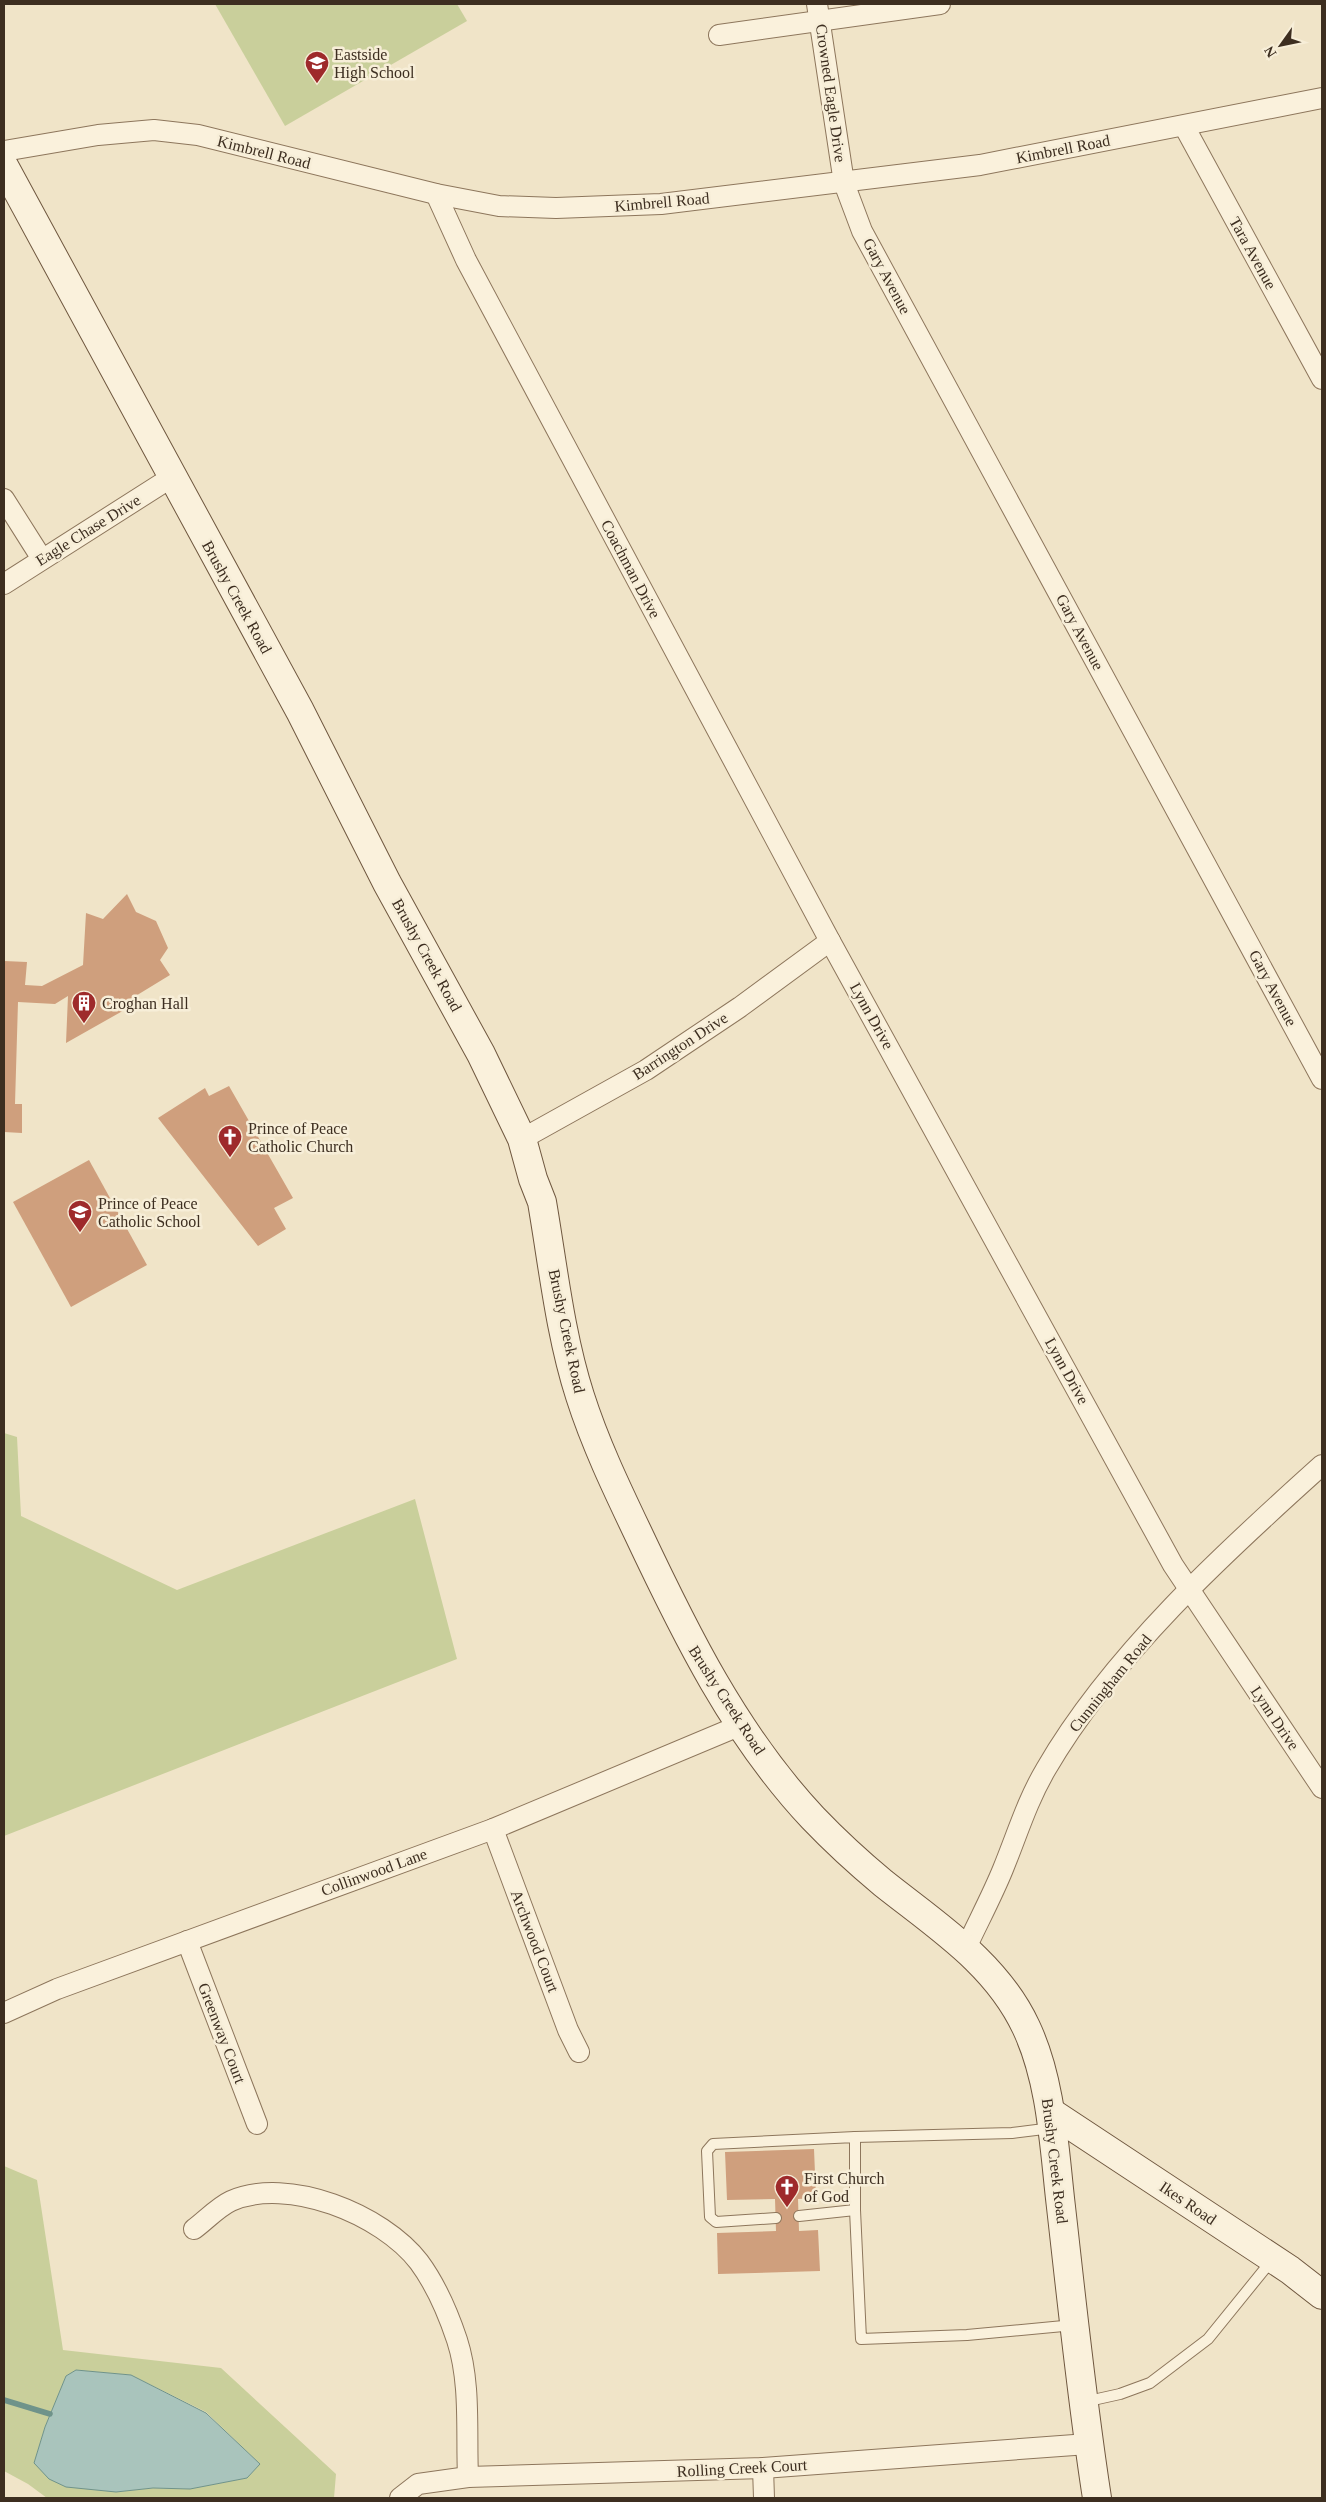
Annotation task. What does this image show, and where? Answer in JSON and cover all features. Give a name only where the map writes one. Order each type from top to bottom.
[{"type":"street","points":[[719,35],[819,12],[940,4]]},
{"type":"street","name":"Crowned Eagle Drive","points":[[819,12],[844,183]]},
{"type":"street","name":"Kimbrell Road","points":[[4,151],[98,135],[154,130],[198,136],[436,194],[499,206],[556,208],[661,204],[844,183],[980,164],[1322,98]]},
{"type":"street","name":"Tara Avenue","points":[[1184,126],[1322,379]]},
{"type":"street","name":"Brushy Creek Road","points":[[4,166],[300,711],[388,883],[481,1054],[522,1139],[542,1202],[569,1354],[591,1430],[680,1623],[714,1683],[786,1787],[842,1846],[879,1880],[966,1948],[1010,1995],[1028,2031],[1052,2120],[1083,2402],[1097,2498]]},
{"type":"street","name":"Gary Avenue","points":[[844,183],[862,231],[1322,1078]]},
{"type":"street","name":"Coachman Drive","points":[[436,194],[466,260],[830,941]]},
{"type":"street","name":"Eagle Chase Drive","points":[[4,584],[172,477]]},
{"type":"street","points":[[4,499],[42,559]]},
{"type":"street","name":"Barrington Drive","points":[[522,1139],[646,1070],[740,1007],[830,941]]},
{"type":"street","name":"Lynn Drive","points":[[830,941],[1173,1565],[1322,1788]]},
{"type":"street","name":"Cunningham Road","points":[[966,1948],[1003,1868],[1027,1806],[1046,1768],[1077,1721],[1105,1685],[1190,1590],[1265,1516],[1322,1465]]},
{"type":"street","name":"Collinwood Lane","points":[[4,2013],[57,1989],[493,1829],[741,1724]]},
{"type":"street","name":"Archwood Court","points":[[493,1829],[568,2030],[579,2052]]},
{"type":"street","name":"Greenway Court","points":[[187,1941],[257,2124]]},
{"type":"street","name":"Ikes Road","points":[[1052,2120],[1273,2259],[1322,2295]]},
{"type":"street","points":[[194,2229],[230,2202],[259,2194],[289,2194],[329,2201],[364,2218],[395,2240],[418,2261],[443,2302],[458,2342],[464,2373],[468,2476]]},
{"type":"street","name":"Rolling Creek Court","points":[[400,2498],[418,2484],[468,2476],[763,2468],[1088,2444]]},
{"type":"street","points":[[763,2468],[764,2498]]},
{"type":"lane","points":[[776,2218],[716,2222],[710,2217],[707,2151],[713,2144],[835,2136],[1012,2133],[1052,2120]]},
{"type":"lane","points":[[855,2137],[855,2210],[862,2339],[967,2335],[1075,2325]]},
{"type":"lane","points":[[799,2216],[855,2210]]},
{"type":"lane","points":[[1083,2402],[1138,2388],[1157,2377],[1208,2339],[1273,2259]]},
{"type":"green space","points":[[215,4],[457,4],[467,21],[285,126]]},
{"type":"green space","points":[[4,1433],[17,1437],[21,1516],[177,1590],[415,1499],[457,1659],[4,1836]]},
{"type":"green space","points":[[4,2166],[37,2180],[63,2350],[221,2368],[336,2474],[334,2498],[47,2498],[28,2484],[4,2471]],"holes":[[[76,2370],[131,2375],[206,2412],[260,2464],[247,2478],[190,2489],[153,2488],[116,2492],[34,2463],[45,2427],[66,2376]]]},
{"type":"water","points":[[76,2370],[131,2375],[206,2413],[260,2464],[247,2478],[190,2489],[153,2488],[116,2492],[66,2487],[49,2479],[34,2463],[45,2427],[66,2376]]},
{"type":"building","name":"Croghan Hall","points":[[127,894],[136,912],[156,921],[168,948],[160,960],[170,975],[134,997],[135,1004],[66,1043],[68,996],[55,1004],[18,1002],[15,1104],[22,1104],[22,1133],[4,1132],[4,961],[27,962],[25,985],[42,986],[83,965],[86,913],[103,919]]},
{"type":"building","name":"Prince of Peace Catholic Church","points":[[229,1086],[293,1198],[274,1208],[286,1229],[258,1246],[158,1118],[205,1088],[209,1096]]},
{"type":"building","name":"Prince of Peace Catholic School","points":[[89,1160],[147,1265],[71,1307],[13,1202]]},
{"type":"building","name":"First Church of God","points":[[814,2149],[816,2198],[798,2199],[799,2231],[818,2230],[820,2271],[718,2274],[717,2233],[776,2231],[775,2199],[727,2200],[725,2152]]},
{"type":"waterway","points":[[4,2400],[50,2414]]},
{"type":"place","name":"Eastside High School","points":[[317,84]]},
{"type":"place","name":"Croghan Hall","points":[[84,1024]]},
{"type":"place","name":"Prince of Peace Catholic Church","points":[[230,1158]]},
{"type":"place","name":"Prince of Peace Catholic School","points":[[80,1233]]},
{"type":"place","name":"First Church of God","points":[[787,2208]]}]
